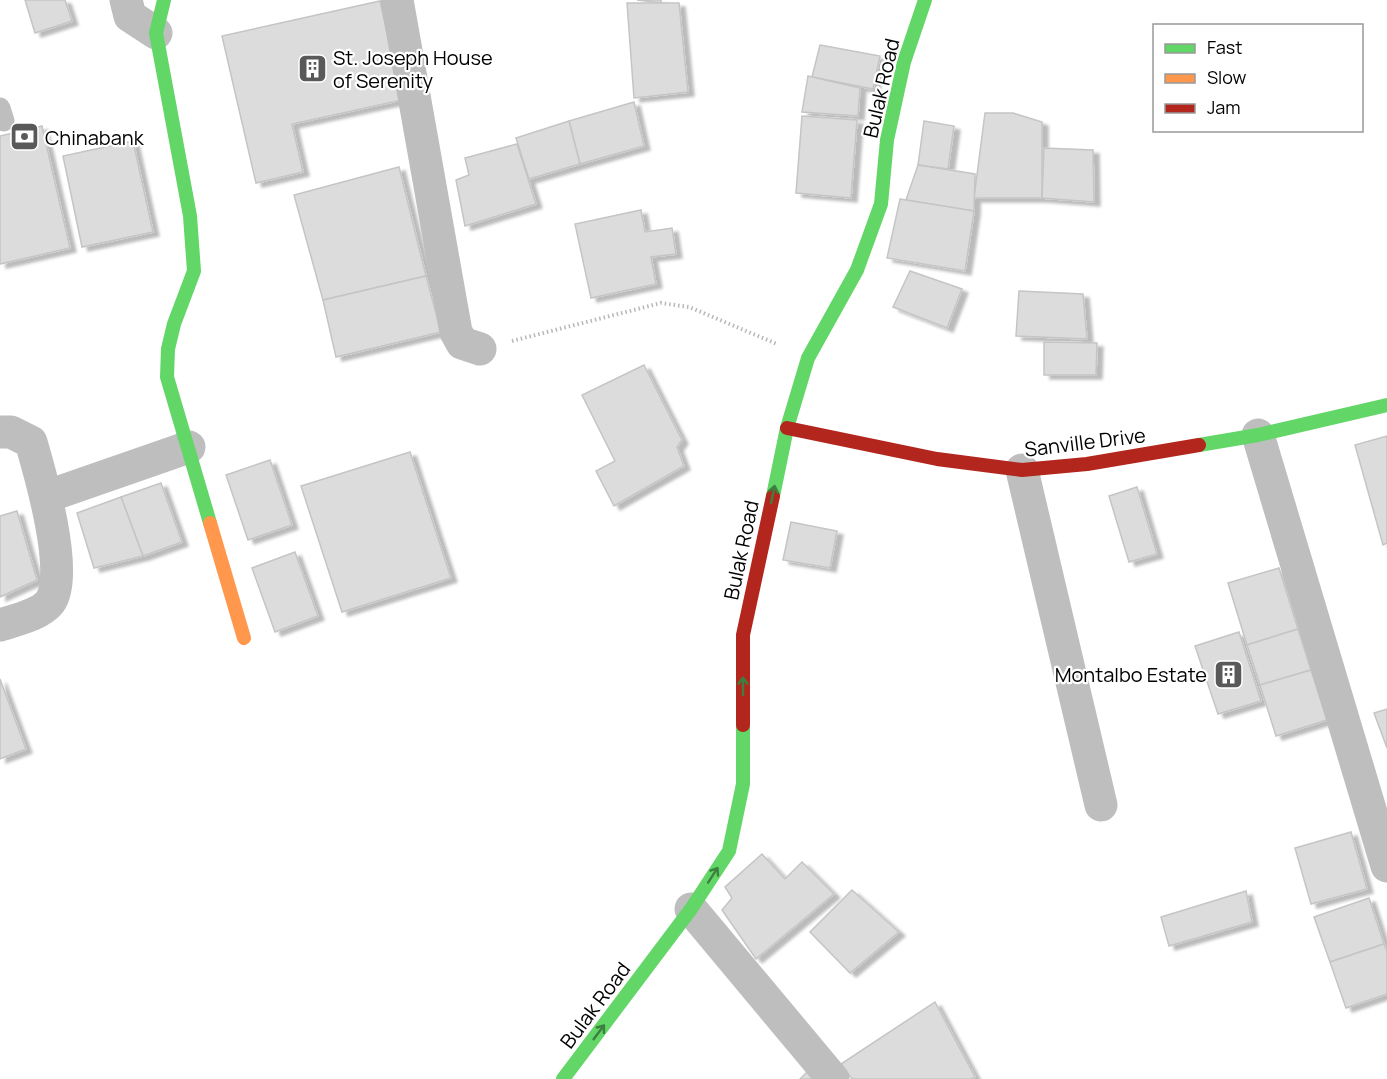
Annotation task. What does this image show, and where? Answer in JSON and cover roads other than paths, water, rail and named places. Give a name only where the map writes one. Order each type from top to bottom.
[{"type":"street","points":[[126,0],[130,16],[156,33]]},
{"type":"street","points":[[164,0],[156,33],[192,240],[194,271],[174,324],[168,349],[168,377],[244,638]]},
{"type":"street","points":[[397,0],[456,332],[462,343],[480,349]]},
{"type":"street","name":"Bulak Road","points":[[563,1079],[691,909],[729,851],[743,784],[743,635],[787,428],[808,358],[857,270],[880,204],[887,140],[904,62],[925,0]]},
{"type":"street","name":"Sanville Drive","points":[[787,428],[937,459],[1022,470],[1087,464],[1258,435],[1387,405]]},
{"type":"street","points":[[0,432],[11,432],[31,442],[48,496],[58,582],[50,602],[44,607],[0,625]]},
{"type":"street","points":[[1258,435],[1387,866]]},
{"type":"street","points":[[48,496],[189,447]]},
{"type":"street","points":[[1022,470],[1101,805]]},
{"type":"street","points":[[691,909],[833,1079]]},
{"type":"place","name":"St. Joseph House of Serenity","points":[[312,68]]},
{"type":"place","name":"Chinabank","points":[[24,137]]},
{"type":"place","name":"Montalbo Estate","points":[[1228,674]]}]
